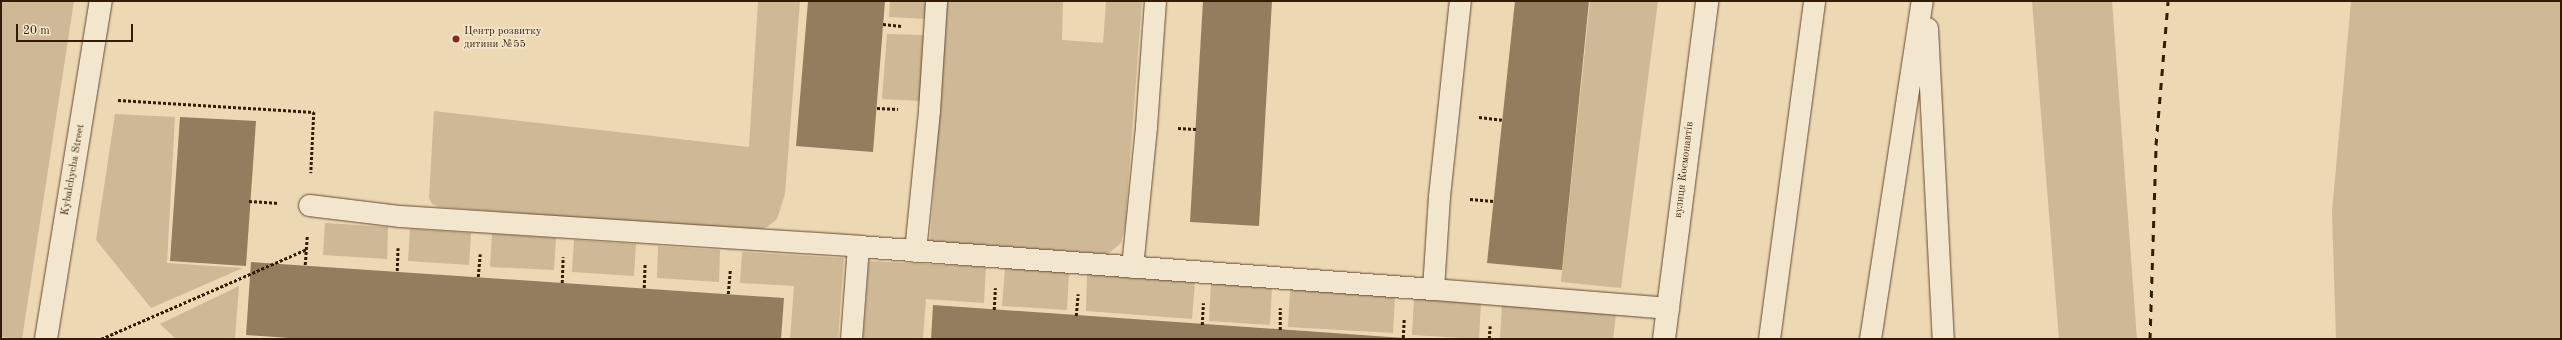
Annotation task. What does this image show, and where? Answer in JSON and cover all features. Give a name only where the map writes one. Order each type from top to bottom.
[{"type":"street","name":"Kybalchycha Street","points":[[46,339],[101,1]]},
{"type":"street","name":"вулиця Космонавтів","points":[[1664,339],[1707,1]]},
{"type":"lane","points":[[915,251],[929,110],[936,1]]},
{"type":"lane","points":[[1132,267],[1146,126],[1155,1]]},
{"type":"lane","points":[[1433,289],[1439,196],[1460,1]]},
{"type":"lane","points":[[1770,339],[1814,1]]},
{"type":"lane","points":[[1870,339],[1922,1]]},
{"type":"lane","points":[[1926,1],[1943,339]]},
{"type":"lane","points":[[309,204],[407,216],[858,246],[1668,308]]},
{"type":"lane","points":[[851,339],[858,246]]},
{"type":"path","points":[[86,98],[314,112],[309,204]]},
{"type":"path","points":[[101,339],[307,249]]},
{"type":"shaded area","points":[[1,1],[74,1],[22,339],[1,337]]},
{"type":"shaded area","points":[[758,1],[800,1],[785,194],[777,219],[767,227],[756,231],[439,207],[432,204],[429,198],[434,111],[749,147]]},
{"type":"shaded area","points":[[890,1],[926,1],[925,19],[889,17]]},
{"type":"shaded area","points":[[947,1],[1063,1],[1062,40],[1103,43],[1106,1],[1142,1],[1125,226],[1121,243],[1108,254],[930,242]]},
{"type":"shaded area","points":[[1590,1],[1658,1],[1621,288],[1561,282]]},
{"type":"shaded area","points":[[2032,1],[2112,1],[2137,339],[2059,339]]},
{"type":"shaded area","points":[[2351,1],[2561,1],[2561,339],[2336,339],[2332,212]]},
{"type":"shaded area","points":[[887,34],[924,35],[920,101],[882,99]]},
{"type":"shaded area","points":[[115,114],[175,117],[167,263],[243,268],[151,308],[96,240]]},
{"type":"shaded area","points":[[325,223],[388,227],[387,259],[323,255]]},
{"type":"shaded area","points":[[410,229],[471,233],[469,265],[408,261]]},
{"type":"shaded area","points":[[492,234],[556,238],[554,270],[490,267]]},
{"type":"shaded area","points":[[574,240],[636,244],[634,276],[572,272]]},
{"type":"shaded area","points":[[658,246],[720,250],[719,282],[657,278]]},
{"type":"shaded area","points":[[742,252],[844,258],[838,339],[790,339],[794,286],[740,283]]},
{"type":"shaded area","points":[[869,261],[986,267],[984,303],[926,299],[923,339],[863,339]]},
{"type":"shaded area","points":[[1005,268],[1069,272],[1067,310],[1002,306]]},
{"type":"shaded area","points":[[1087,274],[1195,282],[1192,319],[1086,311]]},
{"type":"shaded area","points":[[1211,283],[1272,287],[1270,325],[1209,321]]},
{"type":"shaded area","points":[[239,286],[235,339],[176,339],[160,324]]},
{"type":"shaded area","points":[[1290,289],[1395,297],[1393,333],[1288,327]]},
{"type":"shaded area","points":[[1414,298],[1481,303],[1479,339],[1412,335]]},
{"type":"shaded area","points":[[1502,304],[1616,315],[1613,339],[1500,339]]},
{"type":"building","points":[[808,1],[885,1],[873,152],[796,146]]},
{"type":"building","points":[[1203,1],[1272,1],[1259,226],[1190,222]]},
{"type":"building","points":[[1515,1],[1589,1],[1562,270],[1487,263]]},
{"type":"building","points":[[180,117],[256,121],[246,266],[170,261]]},
{"type":"building","points":[[251,262],[784,298],[781,339],[303,339],[246,335]]},
{"type":"building","points":[[933,305],[1404,338],[1404,339],[931,339]]},
{"type":"railway","points":[[2150,339],[2156,145],[2168,1]]},
{"type":"place","name":"Центр розвитку дитини №55","points":[[456,39]]}]
